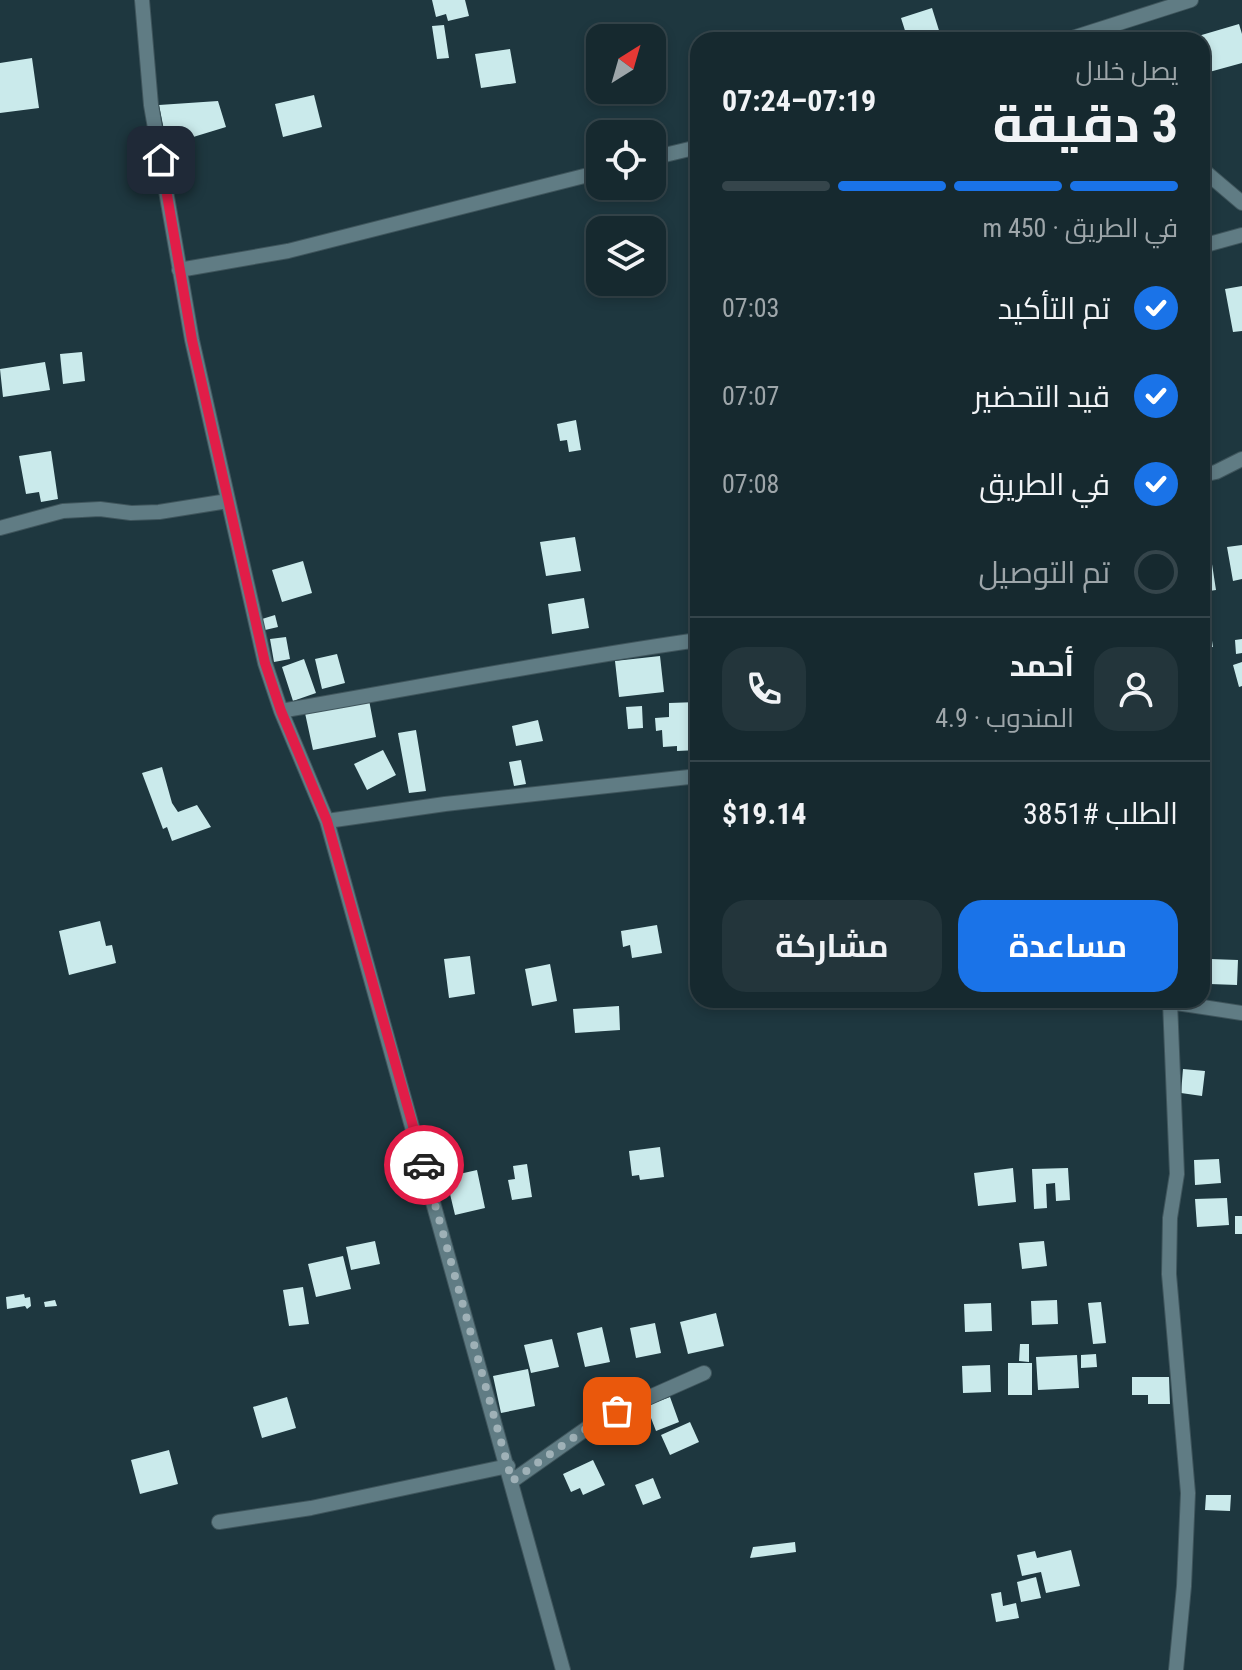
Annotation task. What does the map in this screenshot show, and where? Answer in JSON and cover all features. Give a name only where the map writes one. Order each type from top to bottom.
[{"type":"street","points":[[142,0],[151,105],[179,270],[265,663],[281,711],[327,821],[563,1670]]},
{"type":"street","points":[[1091,32],[1191,0]]},
{"type":"street","points":[[666,155],[690,149]]},
{"type":"street","points":[[179,270],[288,251],[586,176]]},
{"type":"street","points":[[1210,176],[1242,203]]},
{"type":"street","points":[[1210,244],[1242,235]]},
{"type":"street","points":[[1210,473],[1242,459]]},
{"type":"street","points":[[0,528],[63,511],[159,512],[228,501]]},
{"type":"street","points":[[281,711],[523,666],[690,641]]},
{"type":"street","points":[[327,821],[445,804],[690,777]]},
{"type":"street","points":[[1170,1008],[1177,1174],[1170,1218],[1169,1274],[1188,1493],[1176,1670]]},
{"type":"street","points":[[1210,1008],[1242,1013]]},
{"type":"street","points":[[512,1481],[600,1419],[704,1373]]},
{"type":"street","points":[[219,1522],[311,1508],[508,1466]]},
{"type":"building","points":[[432,0],[465,0],[469,16],[448,21],[446,14],[436,17]]},
{"type":"building","points":[[932,8],[940,32],[905,32],[901,18]]},
{"type":"building","points":[[1239,24],[1242,63],[1210,72],[1210,33]]},
{"type":"building","points":[[444,25],[449,58],[437,59],[432,26]]},
{"type":"building","points":[[510,49],[516,83],[481,88],[475,54]]},
{"type":"building","points":[[32,58],[39,108],[0,113],[0,63]]},
{"type":"building","points":[[314,95],[322,127],[283,137],[275,104]]},
{"type":"building","points":[[218,101],[226,127],[167,145],[159,105]]},
{"type":"building","points":[[1242,286],[1242,331],[1233,332],[1225,289]]},
{"type":"building","points":[[82,352],[85,381],[63,384],[60,354]]},
{"type":"building","points":[[45,362],[50,390],[3,397],[0,369]]},
{"type":"building","points":[[576,420],[581,450],[569,452],[567,440],[560,441],[557,424]]},
{"type":"building","points":[[51,451],[58,499],[41,502],[39,492],[26,494],[19,456]]},
{"type":"building","points":[[575,537],[581,571],[546,576],[540,542]]},
{"type":"building","points":[[1242,545],[1242,579],[1233,581],[1227,547]]},
{"type":"building","points":[[1210,551],[1216,590],[1210,591]]},
{"type":"building","points":[[303,561],[312,593],[282,602],[272,570]]},
{"type":"building","points":[[584,598],[589,628],[552,634],[548,604]]},
{"type":"building","points":[[275,615],[278,627],[265,630],[262,619]]},
{"type":"building","points":[[286,637],[290,659],[274,662],[270,639]]},
{"type":"building","points":[[1242,639],[1242,653],[1236,654],[1235,640]]},
{"type":"building","points":[[337,654],[345,683],[322,689],[315,659]]},
{"type":"building","points":[[660,656],[664,692],[619,697],[615,661]]},
{"type":"building","points":[[304,659],[316,693],[293,701],[282,667]]},
{"type":"building","points":[[1242,662],[1242,686],[1239,687],[1233,665]]},
{"type":"building","points":[[369,700],[376,737],[313,750],[305,713]]},
{"type":"building","points":[[690,702],[690,750],[677,751],[677,746],[663,747],[662,730],[656,731],[655,718],[669,717],[669,703]]},
{"type":"building","points":[[642,706],[643,728],[628,729],[626,707]]},
{"type":"building","points":[[538,720],[543,741],[516,746],[512,726]]},
{"type":"building","points":[[416,730],[426,791],[409,793],[398,733]]},
{"type":"building","points":[[383,750],[396,775],[367,790],[354,764]]},
{"type":"building","points":[[521,760],[526,784],[514,786],[509,762]]},
{"type":"building","points":[[162,767],[172,803],[178,812],[197,805],[211,827],[172,841],[167,827],[163,829],[142,773]]},
{"type":"building","points":[[100,921],[106,946],[112,945],[116,963],[69,975],[59,931]]},
{"type":"building","points":[[657,925],[662,953],[632,958],[630,945],[623,947],[621,931]]},
{"type":"building","points":[[470,956],[475,994],[449,998],[444,959]]},
{"type":"building","points":[[1210,959],[1238,960],[1237,985],[1210,984]]},
{"type":"building","points":[[550,964],[557,1001],[532,1006],[525,969]]},
{"type":"building","points":[[619,1006],[620,1030],[575,1033],[573,1009]]},
{"type":"building","points":[[1183,1069],[1205,1071],[1202,1096],[1181,1093]]},
{"type":"building","points":[[660,1147],[664,1177],[640,1180],[639,1175],[632,1176],[629,1151]]},
{"type":"building","points":[[1219,1159],[1221,1183],[1195,1185],[1194,1160]]},
{"type":"building","points":[[527,1164],[532,1197],[512,1200],[508,1180],[515,1179],[513,1166]]},
{"type":"building","points":[[1013,1168],[1016,1202],[978,1206],[974,1173]]},
{"type":"building","points":[[1068,1168],[1070,1200],[1056,1201],[1055,1183],[1046,1184],[1047,1208],[1034,1209],[1032,1169]]},
{"type":"building","points":[[477,1170],[485,1208],[455,1215],[446,1177]]},
{"type":"building","points":[[1227,1198],[1229,1225],[1197,1227],[1195,1199]]},
{"type":"building","points":[[1235,1216],[1242,1216],[1242,1234],[1235,1234]]},
{"type":"building","points":[[375,1241],[380,1264],[351,1270],[346,1247]]},
{"type":"building","points":[[1044,1241],[1047,1266],[1022,1269],[1019,1243]]},
{"type":"building","points":[[343,1256],[351,1289],[316,1297],[308,1264]]},
{"type":"building","points":[[303,1287],[309,1324],[289,1326],[283,1290]]},
{"type":"building","points":[[24,1294],[25,1298],[30,1297],[31,1306],[27,1309],[25,1306],[7,1309],[6,1297]]},
{"type":"building","points":[[55,1300],[57,1306],[45,1307],[44,1302]]},
{"type":"building","points":[[1057,1300],[1058,1324],[1032,1325],[1031,1301]]},
{"type":"building","points":[[1101,1302],[1106,1343],[1093,1344],[1088,1303]]},
{"type":"building","points":[[991,1303],[992,1331],[965,1332],[964,1304]]},
{"type":"building","points":[[716,1313],[724,1346],[688,1354],[680,1322]]},
{"type":"building","points":[[655,1323],[661,1353],[636,1358],[630,1328]]},
{"type":"building","points":[[602,1327],[610,1362],[585,1367],[577,1333]]},
{"type":"building","points":[[552,1339],[559,1367],[531,1373],[524,1345]]},
{"type":"building","points":[[1020,1344],[1029,1344],[1029,1362],[1019,1361]]},
{"type":"building","points":[[1096,1354],[1097,1367],[1081,1368],[1081,1355]]},
{"type":"building","points":[[1077,1355],[1079,1388],[1038,1390],[1036,1357]]},
{"type":"building","points":[[1008,1363],[1032,1363],[1032,1395],[1008,1395]]},
{"type":"building","points":[[990,1365],[991,1392],[963,1393],[962,1366]]},
{"type":"building","points":[[528,1369],[535,1406],[501,1413],[493,1376]]},
{"type":"building","points":[[1132,1377],[1169,1377],[1170,1404],[1148,1404],[1148,1395],[1132,1395]]},
{"type":"building","points":[[287,1397],[296,1428],[262,1438],[253,1407]]},
{"type":"building","points":[[670,1397],[679,1422],[656,1431],[651,1418],[634,1425],[629,1412]]},
{"type":"building","points":[[690,1422],[699,1442],[670,1455],[661,1435]]},
{"type":"building","points":[[169,1450],[178,1484],[140,1494],[131,1460]]},
{"type":"building","points":[[593,1460],[605,1485],[583,1495],[580,1488],[571,1492],[563,1474]]},
{"type":"building","points":[[653,1478],[661,1498],[643,1505],[635,1485]]},
{"type":"building","points":[[1206,1495],[1231,1495],[1230,1511],[1205,1510]]},
{"type":"building","points":[[795,1542],[796,1552],[750,1558],[753,1547]]},
{"type":"building","points":[[1071,1550],[1080,1586],[1046,1593],[1041,1572],[1022,1576],[1017,1555],[1035,1551],[1037,1558]]},
{"type":"building","points":[[1036,1577],[1041,1598],[1021,1602],[1017,1582]]},
{"type":"building","points":[[1001,1592],[1003,1606],[1016,1603],[1019,1618],[996,1622],[991,1594]]},
{"type":"way so far","points":[[424,1165],[512,1481],[600,1419],[617,1411]]},
{"type":"route","points":[[161,160],[192,340],[265,663],[281,711],[327,821],[424,1165]]}]
